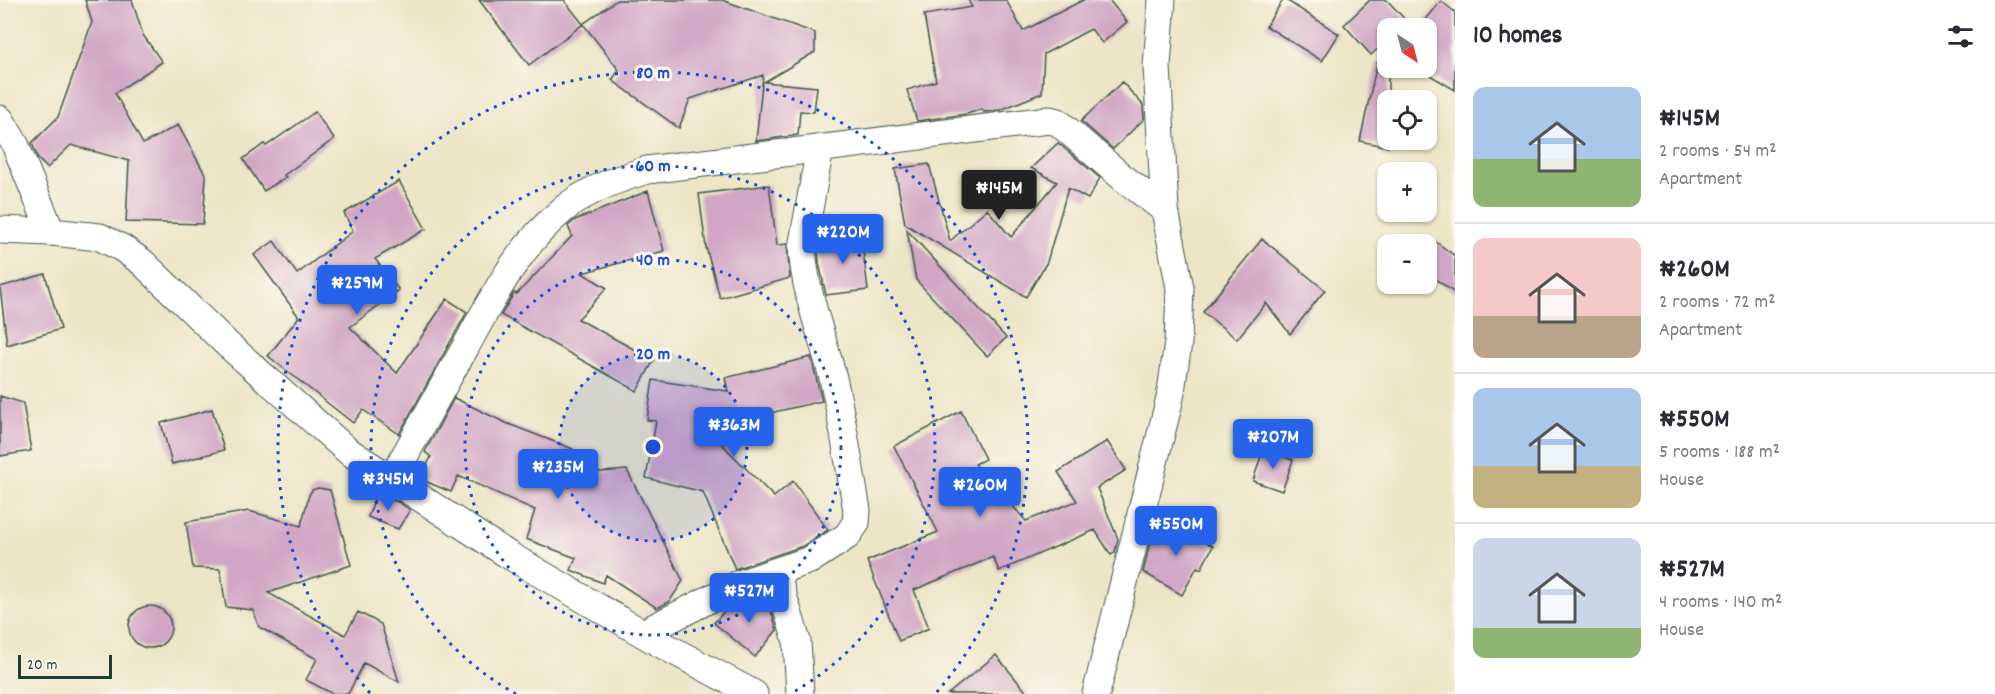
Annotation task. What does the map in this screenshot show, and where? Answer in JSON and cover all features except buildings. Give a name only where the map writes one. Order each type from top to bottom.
[{"type":"street","points":[[1096,694],[1148,493],[1170,398],[1178,343],[1180,288],[1165,210],[1157,66],[1162,0]]},
{"type":"street","points":[[0,119],[15,144],[51,232]]},
{"type":"street","points":[[392,479],[507,272],[531,242],[565,208],[596,188],[647,170],[1049,120],[1058,122],[1122,177],[1165,210]]},
{"type":"street","points":[[643,633],[738,584],[810,560],[847,536],[856,523],[857,510],[833,379],[805,281],[803,262],[802,248],[820,148]]},
{"type":"street","points":[[0,230],[100,237],[122,248],[142,262],[227,344],[348,451],[507,554],[754,694]]},
{"type":"street","points":[[776,573],[797,641],[800,694]]}]
